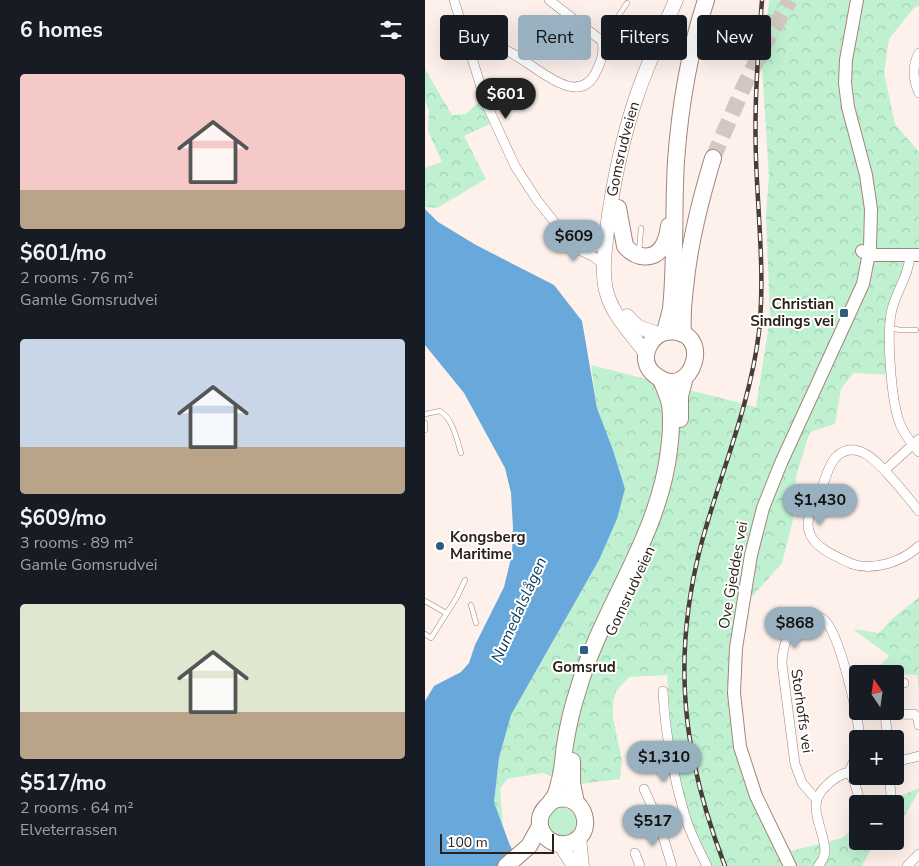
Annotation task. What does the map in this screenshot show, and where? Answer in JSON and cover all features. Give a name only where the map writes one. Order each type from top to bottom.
[{"type":"highway","points":[[662,333],[672,303],[678,133],[696,32],[706,0]]},
{"type":"highway","points":[[683,334],[682,316],[691,241],[713,158]]},
{"type":"highway","points":[[618,208],[625,246],[629,251],[638,255],[651,256],[657,253],[664,244],[675,194]]},
{"type":"highway","points":[[674,331],[683,334],[692,343],[696,355],[693,367],[685,377],[673,381],[661,379],[649,370],[646,354],[650,342],[662,333],[674,331]]},
{"type":"highway","name":"Gomsrudveien","points":[[576,803],[571,771],[575,740],[583,706],[597,662],[652,545],[666,508],[678,456],[679,401],[685,377]]},
{"type":"highway","name":"Gomsrudveien","points":[[552,801],[561,777],[569,726],[579,684],[601,632],[645,539],[662,490],[669,452],[671,412],[661,379]]},
{"type":"highway","points":[[506,866],[529,846],[547,840],[570,843],[579,838],[584,829],[585,820],[583,812],[576,803],[564,799],[552,801],[543,809],[540,820],[547,840]]},
{"type":"highway","points":[[520,866],[547,840]]},
{"type":"main road","name":"Gomsrudveien","points":[[646,354],[618,317],[606,290],[606,241],[614,184],[632,112],[645,73],[676,0]]},
{"type":"main road","name":"Gomsrudveien","points":[[662,333],[643,330],[631,322],[621,307],[614,288],[612,270],[618,208],[627,160],[645,98],[684,0]]},
{"type":"main road","points":[[579,838],[583,866]]},
{"type":"main road","points":[[547,840],[574,866]]},
{"type":"street","points":[[454,0],[459,15]]},
{"type":"street","points":[[549,0],[601,40]]},
{"type":"street","name":"Ove Gjeddes vei","points":[[791,866],[756,796],[740,747],[734,693],[736,648],[751,555],[763,508],[781,462],[838,341],[855,298],[867,252],[860,157],[848,107],[845,83],[846,60],[857,0]]},
{"type":"street","points":[[508,52],[557,81],[573,88],[580,88],[587,84],[594,76],[601,60]]},
{"type":"street","points":[[919,53],[914,68],[916,86],[919,93]]},
{"type":"street","points":[[472,60],[486,103],[515,166],[537,200],[577,250],[594,257],[605,266]]},
{"type":"street","points":[[573,245],[593,248],[606,241]]},
{"type":"street","points":[[867,252],[915,255],[892,309],[889,328],[892,375],[899,421],[916,442],[919,452]]},
{"type":"street","points":[[885,470],[916,442]]},
{"type":"street","points":[[919,511],[885,470],[872,458],[862,451],[849,451],[838,455],[829,467],[808,517],[809,532],[816,543],[859,566],[868,568],[892,562],[919,546]]},
{"type":"street","name":"Storhoffs vei","points":[[816,799],[802,783],[795,764],[782,664],[782,653],[788,636],[804,619],[815,616],[828,624],[849,683]]},
{"type":"street","points":[[663,691],[664,714],[672,767],[685,817],[707,866]]},
{"type":"street","points":[[904,714],[915,714],[919,725]]},
{"type":"street","points":[[904,760],[919,756]]},
{"type":"street","points":[[818,866],[825,855],[825,845],[819,825],[816,799],[819,793],[832,780],[839,775],[849,772]]},
{"type":"street","points":[[645,789],[658,820],[672,866]]},
{"type":"street","points":[[658,820],[685,817]]},
{"type":"street","points":[[635,853],[640,866]]},
{"type":"street","points":[[907,866],[919,854]]},
{"type":"lane","points":[[619,15],[627,3]]},
{"type":"lane","points":[[638,255],[641,228]]},
{"type":"lane","points":[[889,328],[916,330]]},
{"type":"lane","points":[[425,414],[440,411],[444,414],[453,430],[461,453]]},
{"type":"lane","points":[[425,423],[425,430]]},
{"type":"lane","points":[[425,634],[431,638],[457,597],[465,580]]},
{"type":"lane","points":[[425,601],[446,613]]},
{"type":"lane","points":[[471,605],[475,623]]},
{"type":"green space","points":[[769,0],[919,0],[919,6],[914,8],[889,39],[884,73],[895,124],[919,152],[919,257],[911,257],[909,276],[894,315],[893,375],[853,373],[841,389],[835,424],[810,432],[796,476],[793,520],[782,563],[749,600],[740,644],[740,731],[751,775],[770,816],[791,851],[842,838],[849,833],[849,850],[870,850],[862,866],[705,866],[681,785],[672,741],[667,675],[629,677],[616,691],[613,702],[613,718],[622,761],[620,779],[572,785],[543,773],[507,779],[500,789],[503,826],[494,802],[499,758],[511,715],[599,560],[617,519],[625,489],[597,408],[591,365],[756,407],[770,317],[766,213],[769,177],[762,68],[763,60],[771,60],[771,15],[767,15]]},
{"type":"green space","points":[[425,69],[452,115],[466,114],[479,102],[490,124],[464,136],[486,179],[437,208],[425,207],[425,168],[442,162],[428,131],[429,110],[425,101]]},
{"type":"green space","points":[[919,597],[919,692],[917,675],[904,674],[904,665],[881,665],[889,656],[853,629],[879,633],[891,620]]},
{"type":"green space","points":[[919,788],[904,816],[904,795],[902,795]]},
{"type":"green space","points":[[562,808],[572,812],[576,822],[572,832],[562,836],[552,832],[548,822],[552,812]]},
{"type":"water","name":"Numedalslågen","points":[[425,209],[438,222],[476,245],[554,285],[582,321],[597,408],[625,489],[617,519],[599,560],[511,715],[499,758],[494,802],[509,843],[520,866],[425,866],[425,701],[434,686],[461,672],[469,663],[475,645],[504,587],[512,554],[513,528],[511,493],[505,468],[464,393],[425,345]]},
{"type":"tunnel","points":[[713,158],[744,86],[790,0]]},
{"type":"railway","points":[[725,866],[699,786],[686,708],[684,668],[686,628],[701,545],[742,413],[755,359],[759,332],[761,267],[756,119],[762,0]]},
{"type":"place","name":"Christian Sindings vei","points":[[844,313]]},
{"type":"place","name":"Kongsberg Maritime","points":[[440,546]]},
{"type":"place","name":"Gomsrud","points":[[584,650]]}]
